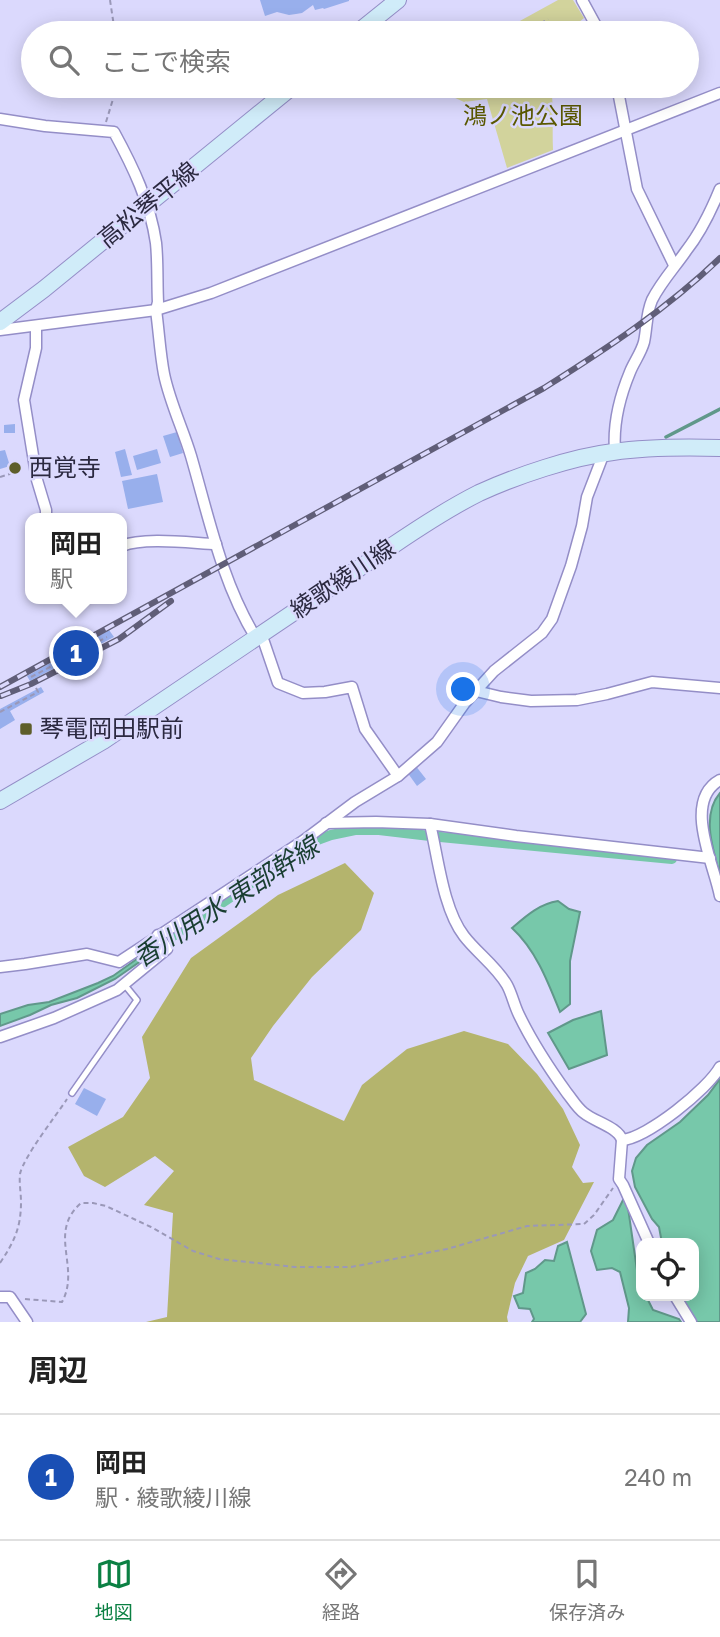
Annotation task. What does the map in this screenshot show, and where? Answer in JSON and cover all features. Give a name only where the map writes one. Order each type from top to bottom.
[{"type":"main road","points":[[372,21],[398,0]]},
{"type":"main road","name":"高松琴平線","points":[[0,322],[278,98]]},
{"type":"main road","name":"綾歌綾川線","points":[[0,800],[103,741],[392,545],[480,493],[560,464],[609,452],[679,447],[720,448]]},
{"type":"street","points":[[582,0],[593,21]]},
{"type":"street","points":[[0,330],[156,310],[211,293],[720,93]]},
{"type":"street","points":[[619,98],[637,189],[674,265]]},
{"type":"street","points":[[0,119],[114,132],[134,170],[151,215],[156,245],[156,310],[164,374],[191,455],[205,510],[236,597],[258,637],[264,642],[278,683],[303,693],[352,687],[365,729],[398,776]]},
{"type":"street","points":[[0,967],[87,954],[119,962],[162,940],[355,802],[398,776],[437,742],[464,704],[494,671],[542,633],[552,619],[571,566],[587,497],[609,452],[629,374],[644,343],[646,320],[652,299],[708,217],[720,189]]},
{"type":"street","points":[[36,326],[36,348],[24,400],[34,466],[46,513]]},
{"type":"street","points":[[127,544],[216,544]]},
{"type":"street","points":[[476,691],[531,701],[577,700],[652,682],[720,688]]},
{"type":"street","points":[[720,780],[713,783],[705,793],[702,805],[703,833],[720,896]]},
{"type":"street","points":[[326,823],[376,821],[430,824],[710,858]]},
{"type":"street","points":[[430,824],[439,872],[453,917],[463,936],[507,985],[533,1043],[582,1112],[619,1132],[622,1140],[619,1179],[647,1238]]},
{"type":"street","points":[[0,1037],[65,1013],[124,984],[167,949],[162,940]]},
{"type":"street","points":[[622,1140],[631,1139],[649,1130],[699,1092],[720,1067]]},
{"type":"street","points":[[5,1297],[27,1322]]},
{"type":"street","points":[[678,1301],[691,1322]]},
{"type":"lane","points":[[72,1093],[137,1000],[124,984]]},
{"type":"path","points":[[110,0],[113,21]]},
{"type":"path","points":[[104,130],[113,98]]},
{"type":"path","points":[[0,477],[34,466]]},
{"type":"path","points":[[0,712],[38,692],[31,677],[107,637]]},
{"type":"path","points":[[0,1263],[19,1228],[20,1174],[26,1159],[72,1093]]},
{"type":"path","points":[[5,1297],[62,1302],[67,1293],[66,1223],[70,1213],[81,1203],[106,1206],[193,1251],[219,1259],[295,1267],[351,1267],[447,1249],[527,1226],[584,1224],[600,1207],[619,1179]]},
{"type":"green space","points":[[558,0],[573,0],[584,18],[580,21],[520,21]]},
{"type":"green space","name":"鴻ノ池公園","points":[[455,98],[552,98],[553,150],[507,168],[487,99],[464,102]]},
{"type":"shaded area","points":[[720,793],[720,875],[712,844],[710,822],[714,802]]},
{"type":"shaded area","points":[[345,863],[374,893],[361,930],[312,977],[273,1026],[251,1058],[254,1080],[344,1121],[362,1085],[407,1049],[464,1031],[508,1044],[537,1074],[563,1109],[580,1145],[572,1167],[583,1183],[594,1182],[564,1240],[528,1256],[515,1283],[508,1322],[146,1322],[167,1317],[173,1213],[144,1205],[174,1171],[155,1156],[105,1187],[84,1176],[68,1147],[123,1117],[150,1078],[142,1037],[191,958],[278,895]]},
{"type":"shaded area","points":[[558,901],[569,909],[580,912],[570,961],[570,1004],[560,1012],[535,956],[512,928],[539,908]]},
{"type":"shaded area","points":[[155,946],[158,949],[115,979],[77,998],[51,1005],[0,1026],[0,1014],[49,1002],[98,983],[113,976]]},
{"type":"shaded area","points":[[601,1011],[607,1055],[569,1069],[548,1033],[573,1020]]},
{"type":"shaded area","points":[[720,1079],[720,1322],[697,1322],[683,1301],[699,1301],[699,1238],[661,1238],[659,1227],[635,1187],[632,1171],[636,1158],[647,1145],[680,1122],[708,1095]]},
{"type":"shaded area","points":[[626,1194],[636,1263],[636,1301],[648,1301],[653,1310],[681,1322],[628,1322],[629,1308],[620,1272],[612,1268],[597,1270],[591,1251],[597,1230],[613,1220]]},
{"type":"shaded area","points":[[567,1242],[586,1314],[580,1322],[532,1322],[534,1319],[530,1309],[519,1308],[514,1296],[523,1293],[526,1273],[545,1260],[554,1261],[558,1246]]},
{"type":"building","points":[[260,0],[349,1],[315,10],[313,5],[302,13],[289,15],[277,12],[265,16]]},
{"type":"building","points":[[15,424],[15,433],[4,433],[4,425]]},
{"type":"building","points":[[177,432],[183,453],[170,457],[163,436]]},
{"type":"building","points":[[125,449],[132,475],[121,477],[115,452]]},
{"type":"building","points":[[157,449],[161,463],[137,470],[133,456]]},
{"type":"building","points":[[5,450],[10,466],[0,469],[0,451]]},
{"type":"building","points":[[157,474],[163,502],[128,509],[122,481]]},
{"type":"building","points":[[109,630],[114,637],[30,681],[27,676]]},
{"type":"building","points":[[41,687],[44,692],[10,711],[15,720],[0,729],[0,709]]},
{"type":"building","points":[[415,765],[426,779],[417,786],[407,772]]},
{"type":"building","points":[[84,1088],[106,1099],[97,1116],[75,1104]]},
{"type":"waterway","points":[[666,437],[720,409]]},
{"type":"waterway","name":"香川用水 東部幹線","points":[[145,955],[312,842],[355,830],[379,830],[672,859]]},
{"type":"railway","points":[[0,687],[544,388],[657,311],[720,258]]},
{"type":"railway","points":[[1,696],[31,684],[119,639],[171,601]]},
{"type":"place","name":"西覚寺","points":[[15,468]]},
{"type":"place","name":"岡田","points":[[76,653]]},
{"type":"place","name":"琴電岡田駅前","points":[[26,729]]}]
